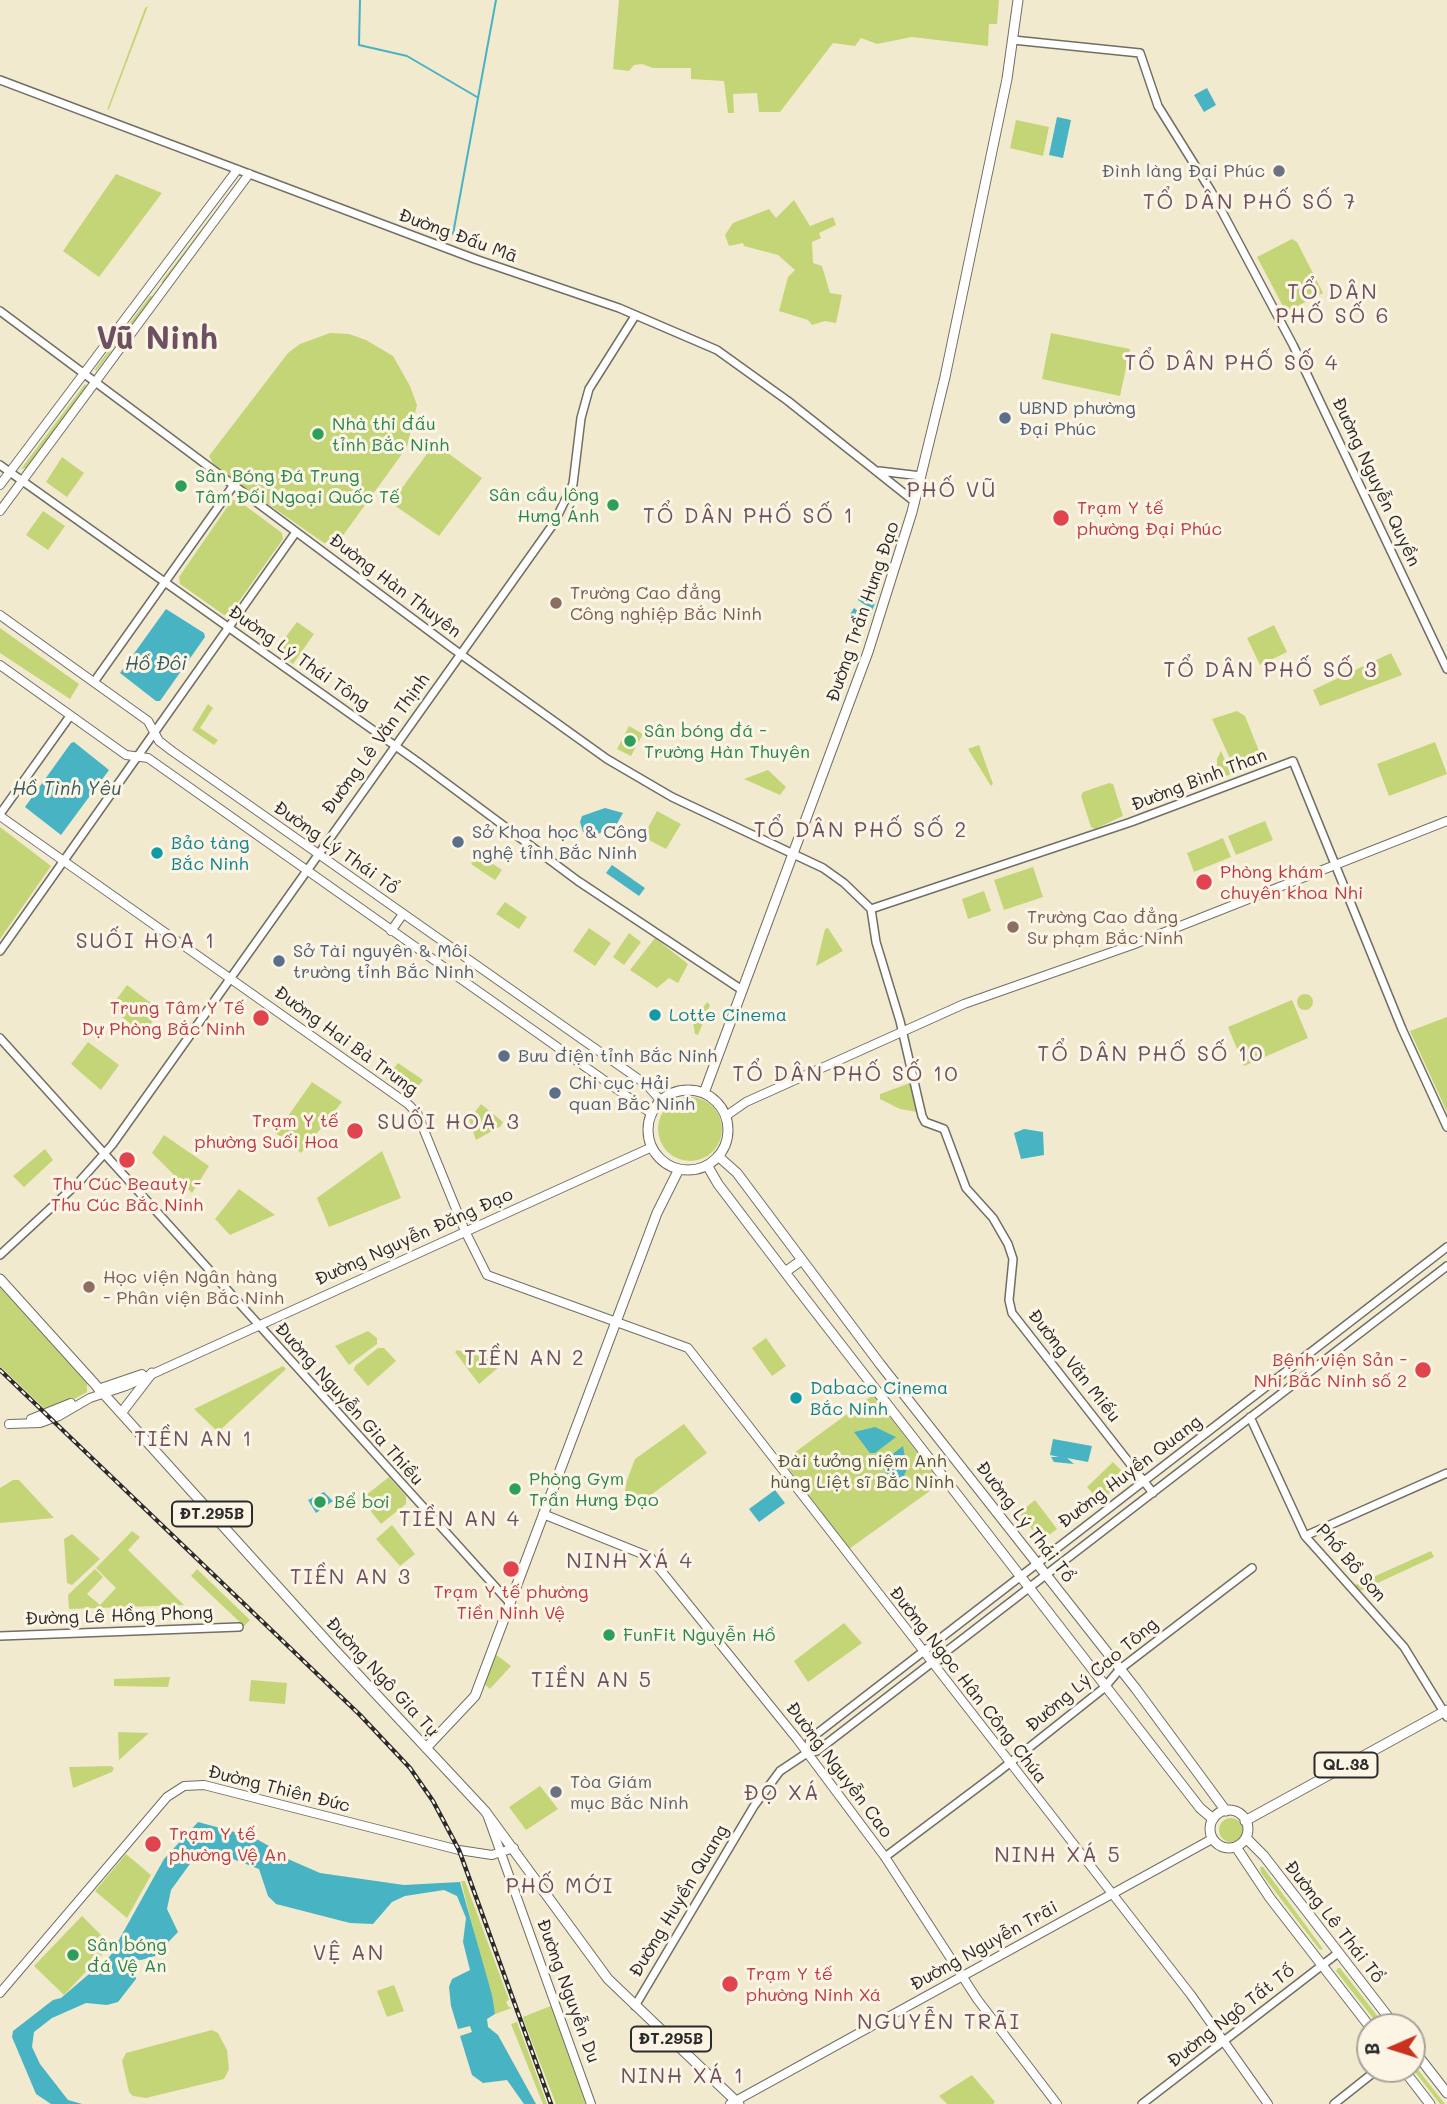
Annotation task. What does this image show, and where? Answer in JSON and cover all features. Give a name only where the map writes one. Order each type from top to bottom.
[{"type":"main road","name":"Đường Trần Hưng Đạo","points":[[704,1093],[869,652],[915,502],[945,377],[1013,40],[1018,0]]},
{"type":"main road","points":[[0,485],[237,170]]},
{"type":"main road","points":[[0,511],[249,174]]},
{"type":"main road","points":[[150,286],[162,294]]},
{"type":"main road","name":"Đường Lý Thái Tổ","points":[[0,615],[148,722],[159,741],[646,1085],[661,1101]]},
{"type":"main road","name":"Đường Lý Thái Tổ","points":[[0,665],[126,755],[148,758],[652,1114]]},
{"type":"main road","points":[[222,811],[233,795]]},
{"type":"main road","name":"Đường Hai Bà Trưng","points":[[0,815],[417,1113],[465,1231],[489,1276],[616,1321]]},
{"type":"main road","points":[[726,1116],[744,1104],[901,1031],[999,991],[1132,945],[1447,821]]},
{"type":"main road","points":[[391,931],[402,914]]},
{"type":"main road","points":[[682,1090],[704,1093],[718,1103],[726,1116],[728,1136],[718,1157],[707,1165],[695,1170],[679,1169],[663,1161],[652,1147],[648,1131],[652,1114],[661,1101],[682,1090]]},
{"type":"main road","name":"Đường Nguyễn Đăng Đạo","points":[[5,1425],[52,1419],[103,1390],[126,1387],[652,1147]]},
{"type":"main road","name":"Đường Lý Thái Tổ","points":[[718,1157],[737,1172],[802,1260],[1171,1735],[1226,1811]]},
{"type":"main road","name":"Đường Lý Thái Tổ","points":[[707,1165],[718,1184],[785,1272],[1201,1809],[1213,1819]]},
{"type":"main road","points":[[426,1748],[472,1703],[662,1202],[679,1169]]},
{"type":"main road","points":[[785,1272],[802,1260]]},
{"type":"main road","name":"Đường Ngô Gia Tự","points":[[0,1279],[485,1811],[608,1979],[734,2103]]},
{"type":"main road","name":"Đường Ngọc Hân Công Chúa","points":[[616,1321],[688,1348],[1112,1894],[1224,2040],[1268,2104]]},
{"type":"main road","points":[[122,1412],[152,1373]]},
{"type":"main road","name":"Đường Nguyễn Cao","points":[[543,1514],[650,1557],[807,1753],[885,1857],[962,1976],[1057,2104]]},
{"type":"main road","name":"QL.38","points":[[1245,1821],[1446,1713]]},
{"type":"main road","points":[[1154,1748],[1171,1735]]},
{"type":"main road","name":"Đường Thiên Đức","points":[[0,1993],[167,1797],[187,1786],[204,1785],[459,1850],[492,1855],[514,1849]]},
{"type":"main road","name":"Đường Nguyễn Du","points":[[485,1811],[591,2104]]},
{"type":"main road","points":[[1226,1811],[1237,1812],[1245,1821],[1246,1838],[1236,1847],[1223,1847],[1212,1839],[1210,1827],[1213,1819],[1226,1811]]},
{"type":"main road","name":"Đường Lê Thái Tổ","points":[[1246,1838],[1264,1856],[1385,2013]]},
{"type":"main road","name":"Đường Nguyễn Trãi","points":[[734,2103],[1212,1839]]},
{"type":"main road","name":"Đường Lê Thái Tổ","points":[[1236,1847],[1359,2013]]},
{"type":"main road","points":[[1426,2066],[1447,2093]]},
{"type":"main road","points":[[1414,2083],[1430,2104]]},
{"type":"street","name":"Đường Nguyễn Quyền","points":[[1013,40],[1140,53],[1158,106],[1248,259],[1301,360],[1447,669]]},
{"type":"street","name":"Đường Đấu Mã","points":[[0,80],[635,316],[727,356],[915,502]]},
{"type":"street","name":"Đường Hàn Thuyên","points":[[0,311],[461,655],[641,781],[699,811],[793,852]]},
{"type":"street","name":"Đường Lê Văn Thịnh","points":[[0,1255],[106,1153],[461,655],[565,504],[573,484],[581,418],[589,389],[635,316]]},
{"type":"street","name":"Đường Lý Thái Tông","points":[[0,465],[395,746],[578,881],[742,990]]},
{"type":"street","points":[[878,471],[921,476]]},
{"type":"street","points":[[94,681],[233,486]]},
{"type":"street","points":[[0,951],[296,532]]},
{"type":"street","points":[[0,815],[71,716]]},
{"type":"street","name":"Đường Bình Than","points":[[871,909],[1131,822],[1293,761],[1402,1029],[1447,1127]]},
{"type":"street","points":[[793,852],[837,877],[871,909]]},
{"type":"street","name":"Đường Văn Miếu","points":[[871,909],[876,942],[923,1120],[943,1126],[966,1188],[993,1219],[1008,1244],[1013,1259],[1009,1300],[1012,1313],[1062,1373],[1153,1493]]},
{"type":"street","name":"Đường Nguyễn Gia Thiều","points":[[0,1038],[106,1153],[257,1326],[509,1602]]},
{"type":"street","name":"Đường Huyền Quang","points":[[807,1753],[810,1739],[1447,1247]]},
{"type":"street","name":"Đường Huyền Quang","points":[[635,2006],[769,1784],[807,1753],[817,1751],[1447,1266]]},
{"type":"street","points":[[1419,1269],[1429,1280]]},
{"type":"street","points":[[1375,1303],[1384,1314]]},
{"type":"street","points":[[1290,1369],[1297,1380]]},
{"type":"street","name":"Phố Bồ Sơn","points":[[1245,1404],[1305,1536],[1404,1647],[1446,1713]]},
{"type":"street","points":[[1203,1435],[1212,1448]]},
{"type":"street","points":[[1305,1536],[1447,1473]]},
{"type":"street","points":[[1093,1521],[1101,1533]]},
{"type":"street","name":"Đường Lý Cao Tông","points":[[885,1857],[1009,1763],[1106,1685],[1120,1669],[1252,1568]]},
{"type":"street","points":[[972,1615],[980,1626]]},
{"type":"street","name":"Đường Lê Hồng Phong","points":[[0,1636],[239,1628]]},
{"type":"street","name":"Đường Ngô Tất Tố","points":[[1142,2104],[1339,1953]]},
{"type":"street","points":[[1334,2104],[1360,2083]]},
{"type":"green space","points":[[619,0],[999,0],[997,24],[989,24],[988,46],[912,37],[877,44],[861,38],[855,46],[833,43],[780,112],[759,112],[757,93],[733,94],[734,113],[728,113],[724,81],[691,79],[691,68],[653,68],[642,64],[634,65],[629,71],[613,69]]},
{"type":"green space","points":[[148,6],[109,109],[107,110],[145,8]]},
{"type":"green space","points":[[1016,120],[1049,127],[1043,156],[1010,148]]},
{"type":"green space","points":[[116,174],[162,193],[99,277],[63,251]]},
{"type":"green space","points":[[237,184],[162,284],[162,281]]},
{"type":"green space","points":[[794,200],[810,226],[833,217],[836,225],[819,233],[821,238],[812,242],[813,263],[822,266],[830,293],[842,295],[836,323],[825,321],[812,325],[808,320],[779,311],[788,277],[795,270],[778,255],[744,246],[743,243],[729,246],[725,235],[733,223],[769,209],[776,218]]},
{"type":"green space","points":[[1292,239],[1297,242],[1323,293],[1286,312],[1257,257]]},
{"type":"green space","points":[[150,296],[153,296],[152,299],[96,371],[95,369]]},
{"type":"green space","name":"Nhà thi đấu tỉnh Bắc Ninh","points":[[330,333],[349,334],[366,340],[393,356],[417,405],[407,447],[339,541],[324,543],[215,467],[209,456],[288,353],[300,344]]},
{"type":"green space","points":[[1051,333],[1130,349],[1120,396],[1042,379]]},
{"type":"green space","points":[[85,384],[87,387],[26,468],[21,469]]},
{"type":"green space","points":[[438,446],[482,478],[439,536],[391,503],[432,447]]},
{"type":"green space","points":[[62,457],[84,473],[67,497],[46,482]]},
{"type":"green space","points":[[232,500],[239,501],[282,533],[283,539],[230,614],[224,615],[180,584],[179,577]]},
{"type":"green space","points":[[43,511],[65,526],[48,550],[26,535]]},
{"type":"green space","points":[[297,622],[314,634],[293,664],[275,651]]},
{"type":"green space","points":[[1274,625],[1287,652],[1260,665],[1247,638]]},
{"type":"green space","points":[[0,628],[79,684],[70,699],[0,653]]},
{"type":"green space","points":[[1391,653],[1402,675],[1320,706],[1313,690]]},
{"type":"green space","points":[[208,704],[213,708],[200,728],[218,740],[214,745],[192,730]]},
{"type":"green space","points":[[1237,711],[1245,716],[1263,761],[1236,772],[1212,719]]},
{"type":"green space","name":"Sân bóng đá - Trường Hàn Thuyên","points":[[629,726],[643,734],[631,756],[617,749]]},
{"type":"green space","points":[[1435,742],[1447,774],[1389,796],[1377,764]]},
{"type":"green space","points":[[979,745],[993,784],[991,786],[968,749]]},
{"type":"green space","points":[[1221,751],[1231,774],[1217,780],[1217,759]]},
{"type":"green space","points":[[768,770],[786,787],[780,795],[744,779]]},
{"type":"green space","points":[[1113,784],[1123,816],[1095,829],[1091,827],[1081,796],[1083,792]]},
{"type":"green space","points":[[657,811],[681,824],[666,849],[643,837]]},
{"type":"green space","points":[[1265,821],[1273,840],[1236,855],[1228,836]]},
{"type":"green space","points":[[0,827],[51,866],[0,939]]},
{"type":"green space","points":[[1223,838],[1231,857],[1194,872],[1187,853]]},
{"type":"green space","points":[[478,854],[502,870],[495,880],[471,864]]},
{"type":"green space","points":[[1033,867],[1043,897],[1004,910],[994,880]]},
{"type":"green space","points":[[984,891],[991,911],[968,919],[962,899]]},
{"type":"green space","points":[[505,902],[527,917],[519,929],[496,914]]},
{"type":"green space","points":[[589,928],[611,943],[595,966],[573,951]]},
{"type":"green space","points":[[828,928],[843,951],[816,966],[825,929]]},
{"type":"green space","points":[[629,933],[641,942],[624,965],[613,957]]},
{"type":"green space","points":[[655,938],[688,964],[678,983],[669,978],[657,988],[630,970]]},
{"type":"green space","points":[[127,985],[160,1010],[144,1034],[110,1008]]},
{"type":"green space","points":[[1305,994],[1313,1002],[1305,1010],[1297,1002]]},
{"type":"green space","points":[[1292,1000],[1308,1038],[1244,1066],[1228,1027]]},
{"type":"green space","points":[[707,1002],[710,1005],[698,1035],[695,1034],[693,1022]]},
{"type":"green space","points":[[1447,1017],[1447,1112],[1410,1031]]},
{"type":"green space","points":[[88,1042],[119,1065],[101,1090],[71,1064]]},
{"type":"green space","points":[[398,1063],[423,1080],[410,1097],[386,1079]]},
{"type":"green space","points":[[312,1082],[342,1102],[301,1153],[276,1133]]},
{"type":"green space","points":[[910,1083],[917,1112],[900,1109],[880,1099],[880,1094]]},
{"type":"green space","points":[[690,1097],[708,1103],[716,1111],[722,1129],[716,1147],[708,1155],[690,1161],[672,1155],[664,1147],[658,1129],[664,1111],[672,1103]]},
{"type":"green space","points":[[481,1104],[503,1122],[501,1126],[476,1140],[469,1120]]},
{"type":"green space","points":[[164,1135],[209,1166],[192,1193],[152,1153]]},
{"type":"green space","points":[[45,1149],[53,1160],[24,1187],[13,1176]]},
{"type":"green space","points":[[382,1151],[401,1198],[329,1227],[317,1198]]},
{"type":"green space","points":[[239,1189],[275,1215],[230,1235],[215,1219]]},
{"type":"green space","points":[[0,1287],[87,1381],[87,1392],[49,1413],[0,1366]]},
{"type":"green space","points":[[368,1331],[377,1338],[377,1344],[349,1365],[335,1346]]},
{"type":"green space","points":[[766,1338],[786,1366],[772,1376],[752,1348]]},
{"type":"green space","points":[[378,1348],[384,1348],[396,1361],[368,1386],[354,1370],[355,1366]]},
{"type":"green space","points":[[457,1350],[501,1362],[501,1365],[479,1384],[455,1352]]},
{"type":"green space","points":[[283,1366],[286,1369],[218,1432],[194,1409]]},
{"type":"green space","name":"Đài tưởng niệm Anh hùng Liệt sĩ Bắc Ninh","points":[[873,1395],[941,1483],[849,1549],[783,1461]]},
{"type":"green space","points":[[684,1424],[707,1453],[647,1498],[630,1496],[625,1491],[635,1459]]},
{"type":"green space","points":[[1113,1462],[1127,1476],[1101,1502],[1087,1487]]},
{"type":"green space","points":[[389,1477],[406,1496],[406,1504],[381,1524],[361,1499]]},
{"type":"green space","points":[[13,1480],[19,1480],[54,1518],[0,1523],[0,1488]]},
{"type":"green space","points":[[1035,1500],[1057,1529],[1041,1541],[1019,1513]]},
{"type":"green space","points":[[392,1525],[415,1554],[400,1566],[376,1539]]},
{"type":"green space","points":[[132,1531],[140,1537],[128,1550],[184,1605],[69,1609],[68,1595],[95,1569],[103,1577],[87,1594],[100,1605],[116,1588],[96,1568]]},
{"type":"green space","points":[[72,1534],[100,1559],[72,1585],[67,1583],[64,1539]]},
{"type":"green space","points":[[1431,1551],[1434,1557],[1358,1592],[1353,1586]]},
{"type":"green space","points":[[197,1569],[250,1620],[244,1626],[191,1576]]},
{"type":"green space","points":[[844,1623],[862,1643],[808,1682],[794,1661]]},
{"type":"green space","points":[[494,1653],[511,1666],[490,1689],[483,1683]]},
{"type":"green space","points":[[170,1677],[168,1687],[114,1686],[114,1679]]},
{"type":"green space","points":[[251,1680],[287,1683],[285,1704],[249,1701]]},
{"type":"green space","points":[[118,1732],[149,1733],[119,1760]]},
{"type":"green space","points":[[69,1767],[114,1768],[112,1772],[73,1788]]},
{"type":"green space","points":[[540,1786],[558,1809],[526,1830],[509,1807]]},
{"type":"green space","points":[[1231,1818],[1242,1825],[1243,1830],[1236,1841],[1231,1842],[1220,1835],[1219,1830],[1226,1819]]},
{"type":"green space","points":[[126,1854],[151,1875],[127,1918],[95,1891]]},
{"type":"green space","points":[[1260,1867],[1263,1867],[1323,1949],[1320,1950],[1261,1873]]},
{"type":"green space","points":[[461,1881],[465,1881],[509,2000],[506,2002],[512,2008],[495,2014]]},
{"type":"green space","name":"Sân bóng đá Vệ An","points":[[82,1916],[111,1945],[64,1995],[34,1966]]},
{"type":"green space","points":[[1340,1968],[1375,2013],[1369,2013],[1336,1971]]},
{"type":"green space","points":[[394,1985],[404,2011],[387,2017],[377,1991]]},
{"type":"green space","points":[[553,2005],[586,2104],[556,2104],[524,2021],[523,2017]]},
{"type":"green space","points":[[517,2022],[547,2104],[543,2104],[511,2024]]},
{"type":"green space","points":[[212,2030],[218,2033],[227,2050],[229,2069],[224,2079],[146,2098],[133,2096],[129,2092],[122,2061],[126,2053]]},
{"type":"green space","points":[[972,2075],[995,2102],[993,2104],[947,2104],[939,2096]]},
{"type":"green space","points":[[1426,2080],[1445,2104],[1440,2104],[1424,2083]]},
{"type":"water","points":[[1207,88],[1216,105],[1204,112],[1194,95]]},
{"type":"water","points":[[1057,117],[1071,120],[1063,158],[1049,155]]},
{"type":"water","points":[[861,593],[876,601],[866,626],[849,616],[854,608],[865,616],[871,609],[858,600]]},
{"type":"water","name":"Hồ Đôi","points":[[166,609],[204,633],[205,637],[160,701],[156,701],[120,673]]},
{"type":"water","name":"Hồ Tình Yêu","points":[[74,742],[109,770],[61,835],[25,807]]},
{"type":"water","points":[[605,808],[623,813],[615,827],[592,836],[583,832],[580,822],[582,816]]},
{"type":"water","points":[[612,865],[645,888],[639,896],[606,873]]},
{"type":"water","points":[[1024,1129],[1043,1132],[1044,1155],[1021,1159],[1014,1133]]},
{"type":"water","points":[[875,1427],[896,1437],[875,1453],[870,1453],[854,1432]]},
{"type":"water","points":[[1053,1439],[1092,1446],[1088,1462],[1067,1458],[1074,1464],[1054,1462],[1051,1457],[1059,1457],[1050,1455]]},
{"type":"water","points":[[903,1446],[907,1469],[898,1488],[882,1467],[882,1462]]},
{"type":"water","points":[[775,1490],[785,1503],[759,1522],[749,1509]]},
{"type":"water","name":"Bể bơi","points":[[324,1492],[333,1501],[316,1513],[308,1500]]},
{"type":"water","points":[[198,1822],[253,1837],[269,1846],[272,1852],[320,1873],[404,1885],[460,1882],[492,1995],[495,2014],[487,2019],[488,2027],[498,2035],[536,2104],[524,2104],[507,2080],[483,2083],[472,2075],[460,2036],[472,2032],[470,2026],[458,2029],[449,1987],[452,1979],[470,1970],[463,1942],[466,1918],[457,1896],[444,1890],[405,1896],[392,1902],[373,1924],[350,1923],[276,1904],[268,1896],[259,1869],[204,1848],[171,1890],[167,1909],[178,1932],[155,1956],[141,1960],[131,1959],[136,1979],[118,2002],[107,2005],[86,2003],[52,2018],[34,2032],[32,2047],[40,2064],[68,2100],[82,2104],[51,2104],[36,2094],[12,2037],[13,2031],[53,2000],[61,1998],[110,1956],[164,1859]]},
{"type":"waterway","points":[[360,0],[359,45],[407,56],[477,97]]},
{"type":"waterway","points":[[453,234],[496,0]]},
{"type":"railway","points":[[0,1370],[360,1715],[410,1768],[433,1801],[459,1850],[551,2104]]},
{"type":"place","name":"Đình làng Đại Phúc","points":[[1279,171]]},
{"type":"place","name":"UBND phường Đại Phúc","points":[[1005,418]]},
{"type":"place","name":"Nhà thi đấu tỉnh Bắc Ninh","points":[[318,434]]},
{"type":"place","name":"Sân Bóng Đá Trung Tâm Đối Ngoại Quốc Tế","points":[[181,486]]},
{"type":"place","name":"Sân cầu lông Hưng Ánh","points":[[613,505]]},
{"type":"place","name":"Trạm Y tế phường Đại Phúc","points":[[1061,518]]},
{"type":"place","name":"Trường Cao đẳng Công nghiệp Bắc Ninh","points":[[556,603]]},
{"type":"place","name":"Sân bóng đá - Trường Hàn Thuyên","points":[[630,741]]},
{"type":"place","name":"Sở Khoa học & Công nghệ tỉnh Bắc Ninh","points":[[458,842]]},
{"type":"place","name":"Bảo tàng Bắc Ninh","points":[[157,853]]},
{"type":"place","name":"Phòng khám chuyên khoa Nhi","points":[[1204,882]]},
{"type":"place","name":"Trường Cao đẳng Sư phạm Bắc Ninh","points":[[1013,927]]},
{"type":"place","name":"Sở Tài nguyên & Môi trường tỉnh Bắc Ninh","points":[[279,961]]},
{"type":"place","name":"Lotte Cinema","points":[[655,1015]]},
{"type":"place","name":"Trung Tâm Y Tế Dự Phòng Bắc Ninh","points":[[261,1018]]},
{"type":"place","name":"Bưu điện tỉnh Bắc Ninh","points":[[504,1056]]},
{"type":"place","name":"Chi cục Hải quan Bắc Ninh","points":[[555,1093]]},
{"type":"place","name":"Trạm Y tế phường Suối Hoa","points":[[355,1131]]},
{"type":"place","name":"Thu Cúc Beauty - Thu Cúc Bắc Ninh","points":[[127,1160]]},
{"type":"place","name":"Học viện Ngân hàng - Phân viện Bắc Ninh","points":[[89,1287]]},
{"type":"place","name":"Bệnh viện Sản - Nhi Bắc Ninh số 2","points":[[1423,1370]]},
{"type":"place","name":"Dabaco Cinema Bắc Ninh","points":[[796,1398]]},
{"type":"place","name":"Phòng Gym Trần Hưng Đạo","points":[[515,1489]]},
{"type":"place","name":"Bể bơi","points":[[320,1502]]},
{"type":"place","name":"Trạm Y tế phường Tiền Ninh Vệ","points":[[511,1569]]},
{"type":"place","name":"FunFit Nguyễn Hồ","points":[[609,1635]]},
{"type":"place","name":"Tòa Giám mục Bắc Ninh","points":[[556,1792]]},
{"type":"place","name":"Trạm Y tế phường Vệ An","points":[[153,1844]]},
{"type":"place","name":"Sân bóng đá Vệ An","points":[[73,1955]]},
{"type":"place","name":"Trạm Y tế phường Ninh Xá","points":[[730,1984]]},
{"type":"district","name":"TỔ DÂN PHỐ SỐ 7","points":[[1250,203]]},
{"type":"district","name":"TỔ DÂN PHỐ SỐ 6","points":[[1333,305]]},
{"type":"district","name":"Vũ Ninh","points":[[157,339]]},
{"type":"district","name":"TỔ DÂN PHỐ SỐ 4","points":[[1232,364]]},
{"type":"district","name":"PHỐ VŨ","points":[[952,491]]},
{"type":"district","name":"TỔ DÂN PHỐ SỐ 1","points":[[749,517]]},
{"type":"district","name":"TỔ DÂN PHỐ SỐ 3","points":[[1271,671]]},
{"type":"district","name":"TỔ DÂN PHỐ SỐ 2","points":[[861,831]]},
{"type":"district","name":"SUỐI HOA 1","points":[[146,942]]},
{"type":"district","name":"TỔ DÂN PHỐ SỐ 10","points":[[1151,1055]]},
{"type":"district","name":"TỔ DÂN PHỐ SỐ 10","points":[[846,1075]]},
{"type":"district","name":"SUỐI HOA 3","points":[[449,1123]]},
{"type":"district","name":"TIỀN AN 2","points":[[525,1359]]},
{"type":"district","name":"TIỀN AN 1","points":[[194,1440]]},
{"type":"district","name":"TIỀN AN 4","points":[[460,1520]]},
{"type":"district","name":"NINH XÁ 4","points":[[630,1562]]},
{"type":"district","name":"TIỀN AN 3","points":[[351,1578]]},
{"type":"district","name":"TIỀN AN 5","points":[[592,1681]]},
{"type":"district","name":"ĐỌ XÁ","points":[[782,1794]]},
{"type":"district","name":"NINH XÁ 5","points":[[1058,1856]]},
{"type":"district","name":"PHỐ MỚI","points":[[560,1887]]},
{"type":"district","name":"VỆ AN","points":[[349,1954]]},
{"type":"district","name":"NGUYỄN TRÃI","points":[[939,2023]]},
{"type":"district","name":"NINH XÁ 1","points":[[683,2077]]}]
